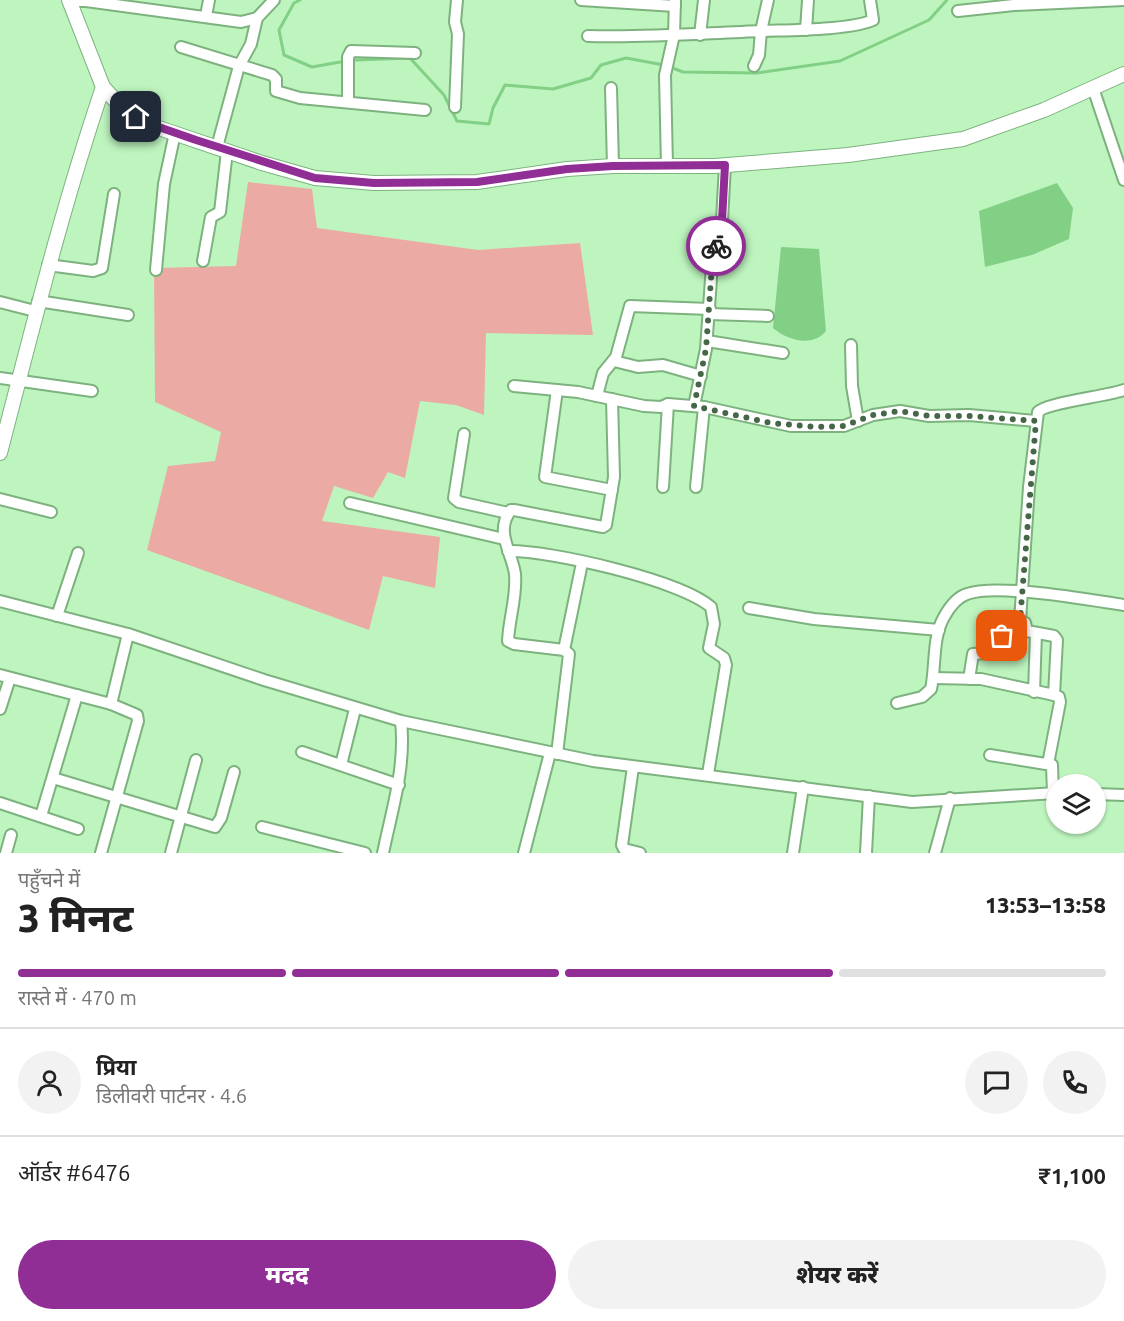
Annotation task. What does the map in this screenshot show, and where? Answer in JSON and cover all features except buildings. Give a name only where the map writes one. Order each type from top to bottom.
[{"type":"street","points":[[206,16],[209,0]]},
{"type":"street","points":[[204,261],[211,217],[220,212],[222,149],[239,66],[251,44],[257,18],[274,0]]},
{"type":"street","points":[[455,108],[457,0]]},
{"type":"street","points":[[581,0],[675,3],[674,35],[665,75],[667,166]]},
{"type":"street","points":[[700,35],[704,0]]},
{"type":"street","points":[[754,66],[759,55],[760,31],[768,0]]},
{"type":"street","points":[[806,30],[808,0]]},
{"type":"street","points":[[588,36],[700,35],[806,30],[870,22],[874,18],[870,0]]},
{"type":"street","points":[[958,11],[1014,4],[1124,0]]},
{"type":"street","points":[[257,18],[241,22],[112,2],[69,1],[103,87],[123,109],[150,124],[175,133],[315,178],[374,183],[477,182],[567,169],[613,166],[725,165],[848,155],[963,139],[1044,110],[1124,74]]},
{"type":"street","points":[[181,47],[275,76],[276,91],[300,98],[425,110]]},
{"type":"street","points":[[348,102],[348,57],[351,51],[415,53]]},
{"type":"street","points":[[0,453],[36,306],[103,87]]},
{"type":"street","points":[[611,88],[613,166]]},
{"type":"street","points":[[1093,88],[1124,180]]},
{"type":"street","points":[[156,270],[164,184],[175,133]]},
{"type":"street","points":[[696,488],[701,376],[707,341],[713,251],[721,239],[725,165]]},
{"type":"street","points":[[48,265],[93,271],[102,268],[114,194]]},
{"type":"street","points":[[0,302],[128,315]]},
{"type":"street","points":[[597,396],[603,373],[614,361],[630,306],[768,316]]},
{"type":"street","points":[[707,341],[783,352]]},
{"type":"street","points":[[851,345],[852,386],[858,421]]},
{"type":"street","points":[[614,361],[638,367],[663,365],[701,376]]},
{"type":"street","points":[[0,378],[92,391]]},
{"type":"street","points":[[514,386],[557,390],[661,407],[668,404],[699,406],[791,426],[830,428],[873,415],[900,411],[929,416],[969,416],[1036,421]]},
{"type":"street","points":[[557,390],[545,477],[612,490]]},
{"type":"street","points":[[1020,621],[1038,412],[1046,406],[1091,399],[1124,390]]},
{"type":"street","points":[[464,434],[453,498],[459,502],[508,513],[514,510],[603,527],[608,522],[612,490],[612,399]]},
{"type":"street","points":[[663,487],[668,404]]},
{"type":"street","points":[[0,499],[51,512]]},
{"type":"street","points":[[350,503],[504,539]]},
{"type":"street","points":[[508,513],[504,539],[515,574],[508,641],[514,644],[568,651],[570,659],[554,754],[524,853]]},
{"type":"street","points":[[508,550],[526,551],[648,578],[705,602],[711,607],[714,624],[709,648],[724,658],[726,665],[708,774]]},
{"type":"street","points":[[57,616],[78,553]]},
{"type":"street","points":[[564,650],[582,563]]},
{"type":"street","points":[[897,703],[927,694],[931,689],[939,630],[951,606],[967,594],[1023,592],[1124,605]]},
{"type":"street","points":[[0,601],[128,634],[401,722],[554,754],[633,767],[708,774],[912,802],[1046,793]]},
{"type":"street","points":[[749,608],[814,619],[939,630]]},
{"type":"street","points":[[969,679],[970,656],[1001,652],[1003,621],[1020,621],[1025,623],[1027,631],[1054,636],[1057,640],[1054,695]]},
{"type":"street","points":[[1034,692],[1036,633]]},
{"type":"street","points":[[111,704],[128,634]]},
{"type":"street","points":[[0,710],[5,676],[134,711],[138,721],[101,853]]},
{"type":"street","points":[[933,678],[969,679],[1059,697],[1048,764]]},
{"type":"street","points":[[41,816],[77,695]]},
{"type":"street","points":[[341,765],[355,709]]},
{"type":"street","points":[[383,853],[399,785],[403,748],[401,722]]},
{"type":"street","points":[[302,752],[399,785]]},
{"type":"street","points":[[990,755],[1048,764],[1053,768],[1053,774]]},
{"type":"street","points":[[171,853],[196,760]]},
{"type":"street","points":[[633,767],[622,845],[624,849],[640,853]]},
{"type":"street","points":[[53,778],[215,826],[221,818],[234,772]]},
{"type":"street","points":[[794,853],[803,788]]},
{"type":"street","points":[[1106,794],[1124,795]]},
{"type":"street","points":[[866,853],[869,796]]},
{"type":"street","points":[[935,853],[950,798]]},
{"type":"street","points":[[0,803],[78,829]]},
{"type":"street","points":[[262,827],[365,853]]},
{"type":"street","points":[[6,853],[11,836]]},
{"type":"shaded area","points":[[248,182],[312,189],[317,228],[478,250],[580,243],[593,335],[486,333],[484,415],[456,405],[420,401],[405,478],[388,472],[373,498],[334,486],[322,521],[440,537],[435,588],[383,576],[369,630],[147,550],[168,466],[215,461],[221,432],[155,402],[154,268],[236,266]]},
{"type":"shaded area","points":[[1057,183],[1073,208],[1069,239],[1032,255],[985,267],[979,211]]},
{"type":"shaded area","points":[[781,247],[819,249],[826,331],[814,339],[807,341],[792,339],[773,328]]},
{"type":"waterway","points":[[300,0],[294,3],[279,30],[284,55],[312,67],[340,62]]},
{"type":"waterway","points":[[670,67],[683,72],[757,73],[840,61],[929,20],[947,0]]},
{"type":"waterway","points":[[356,60],[410,58],[444,95],[457,121],[489,124],[493,108],[505,85],[553,89],[591,78],[601,65],[626,58],[664,65]]},
{"type":"way so far","points":[[716,246],[713,248],[706,349],[694,406],[704,406],[771,423],[830,428],[844,426],[885,412],[900,411],[921,416],[947,415],[1036,421],[1020,621],[1003,621],[1002,636]]},
{"type":"route","points":[[136,117],[262,163],[315,178],[374,183],[477,182],[567,169],[613,166],[725,165],[721,239],[716,246]]}]
